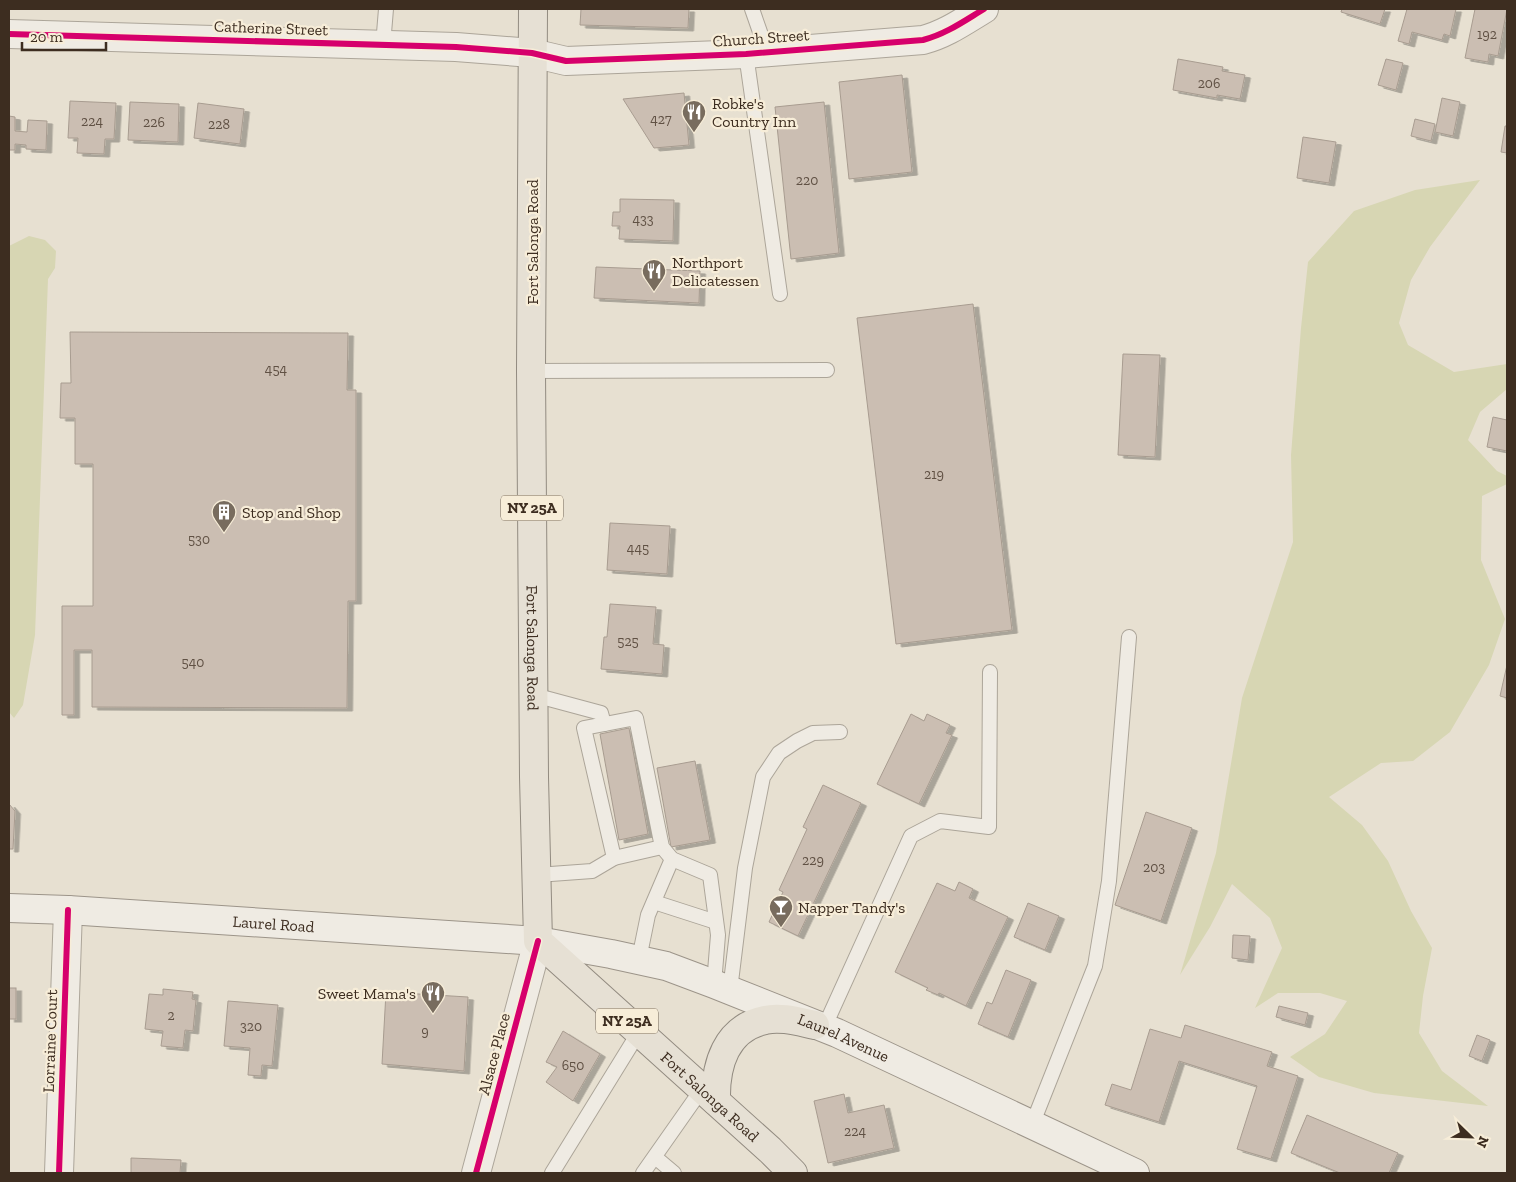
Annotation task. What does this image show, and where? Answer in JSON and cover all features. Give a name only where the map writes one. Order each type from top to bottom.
[{"type":"main road","name":"Fort Salonga Road","points":[[533,9],[531,371],[538,941],[770,1150],[793,1173]]},
{"type":"main road","points":[[709,1095],[726,1047],[748,1026],[766,1020],[785,1020],[820,1026]]},
{"type":"street","name":"Church Street","points":[[532,53],[566,61],[756,53],[923,40],[950,30],[984,9]]},
{"type":"street","name":"Catherine Street","points":[[9,34],[456,47],[532,53]]},
{"type":"street","name":"Laurel Road","points":[[9,908],[68,910],[538,941]]},
{"type":"street","name":"Lorraine Court","points":[[59,1173],[68,910]]},
{"type":"street","name":"Laurel Avenue","points":[[538,941],[639,959],[666,966],[722,987],[820,1026],[1135,1173]]},
{"type":"street","name":"Alsace Place","points":[[476,1173],[538,941]]},
{"type":"lane","points":[[383,45],[386,9]]},
{"type":"lane","points":[[752,9],[780,294]]},
{"type":"lane","points":[[531,371],[827,370]]},
{"type":"lane","points":[[1032,1125],[1095,966],[1109,881],[1129,637]]},
{"type":"lane","points":[[820,1026],[911,836],[940,821],[989,828],[990,672]]},
{"type":"lane","points":[[534,695],[601,713],[604,724]]},
{"type":"lane","points":[[614,858],[608,809],[598,760],[584,728],[636,718],[639,755],[647,801],[662,847],[672,859],[710,875],[718,935],[722,987]]},
{"type":"lane","points":[[722,987],[763,777],[779,753],[797,741],[812,733],[840,732]]},
{"type":"lane","points":[[536,874],[592,871],[614,858],[662,847]]},
{"type":"lane","points":[[639,959],[648,915],[672,859]]},
{"type":"lane","points":[[654,902],[716,922]]},
{"type":"lane","points":[[552,1173],[639,1032]]},
{"type":"lane","points":[[643,1173],[709,1095]]},
{"type":"lane","points":[[655,1157],[674,1173]]},
{"type":"green space","points":[[1480,180],[1430,247],[1411,280],[1399,323],[1408,345],[1454,372],[1507,364],[1507,389],[1480,412],[1468,440],[1497,471],[1507,476],[1507,484],[1482,496],[1481,560],[1505,619],[1489,665],[1450,732],[1413,761],[1381,763],[1329,797],[1362,825],[1388,861],[1411,911],[1432,948],[1423,996],[1419,1033],[1442,1071],[1488,1106],[1374,1093],[1319,1077],[1290,1057],[1325,1034],[1347,1001],[1320,993],[1278,993],[1255,1008],[1282,948],[1270,918],[1232,884],[1210,927],[1180,975],[1216,853],[1242,698],[1293,542],[1291,455],[1308,262],[1354,211],[1415,190]]},
{"type":"green space","points":[[29,236],[45,240],[56,251],[55,268],[48,279],[35,635],[23,705],[14,718],[9,712],[9,246]]},
{"type":"building","points":[[581,9],[689,9],[688,28],[580,25]]},
{"type":"building","points":[[1342,9],[1385,9],[1380,24],[1341,12]]},
{"type":"building","points":[[1407,9],[1456,9],[1450,36],[1444,34],[1442,40],[1412,32],[1409,44],[1398,41]]},
{"type":"building","points":[[1475,9],[1507,9],[1498,56],[1489,54],[1488,62],[1465,58]]},
{"type":"building","points":[[1178,59],[1223,67],[1222,71],[1245,75],[1240,99],[1217,95],[1217,98],[1173,90]]},
{"type":"building","points":[[1386,59],[1403,63],[1396,90],[1378,85]]},
{"type":"building","points":[[902,75],[912,172],[849,179],[839,82]]},
{"type":"building","points":[[684,93],[689,145],[654,148],[623,99]]},
{"type":"building","points":[[1442,98],[1460,102],[1453,136],[1435,132]]},
{"type":"building","points":[[70,101],[116,103],[114,139],[105,139],[104,154],[77,153],[78,138],[68,138]]},
{"type":"building","points":[[130,102],[179,104],[178,142],[128,140]]},
{"type":"building","points":[[824,102],[839,253],[791,259],[775,107]]},
{"type":"building","points":[[198,103],[244,109],[240,144],[194,138]]},
{"type":"building","points":[[9,116],[15,117],[15,131],[27,132],[28,120],[47,121],[46,150],[26,149],[26,145],[15,144],[15,150],[9,150]]},
{"type":"building","points":[[1415,119],[1435,124],[1431,141],[1411,136]]},
{"type":"building","points":[[1505,126],[1507,126],[1507,153],[1501,152]]},
{"type":"building","points":[[1303,137],[1336,142],[1329,183],[1297,178]]},
{"type":"building","points":[[620,199],[674,200],[673,241],[619,239],[620,226],[612,226],[613,212],[620,212]]},
{"type":"building","points":[[596,267],[700,271],[699,303],[594,298]]},
{"type":"building","points":[[973,304],[1012,630],[896,644],[857,318]]},
{"type":"building","name":"Stop and Shop","points":[[70,332],[348,333],[347,390],[356,390],[356,601],[348,601],[347,708],[92,707],[92,650],[74,650],[74,715],[62,715],[62,606],[93,606],[93,464],[75,464],[75,418],[60,418],[61,383],[71,383]]},
{"type":"building","points":[[1123,354],[1160,355],[1155,457],[1118,455]]},
{"type":"building","points":[[1493,417],[1507,420],[1507,451],[1487,447]]},
{"type":"building","points":[[610,523],[670,526],[667,574],[607,570]]},
{"type":"building","points":[[610,604],[656,607],[653,644],[664,645],[662,674],[601,669],[604,637],[607,637]]},
{"type":"building","points":[[1507,665],[1507,698],[1500,696]]},
{"type":"building","points":[[911,714],[924,721],[927,714],[950,725],[946,733],[952,735],[919,804],[877,784]]},
{"type":"building","points":[[629,728],[648,834],[619,840],[600,734]]},
{"type":"building","points":[[695,761],[710,840],[671,847],[657,768]]},
{"type":"building","points":[[823,785],[861,803],[798,936],[769,922],[783,892],[779,890],[807,829],[803,827]]},
{"type":"building","points":[[9,804],[15,811],[13,849],[9,849]]},
{"type":"building","points":[[1146,812],[1192,828],[1161,921],[1115,905]]},
{"type":"building","points":[[959,882],[973,889],[969,898],[1008,917],[966,1006],[939,993],[938,995],[926,990],[928,988],[895,972],[937,883],[955,891]]},
{"type":"building","points":[[1028,903],[1059,916],[1045,950],[1014,937]]},
{"type":"building","points":[[1233,935],[1250,936],[1248,960],[1232,958]]},
{"type":"building","points":[[1006,970],[1031,980],[1008,1037],[978,1024],[987,1002],[992,1004]]},
{"type":"building","points":[[9,988],[16,988],[16,1019],[9,1019]]},
{"type":"building","points":[[163,989],[193,992],[192,999],[196,1000],[193,1031],[185,1030],[183,1048],[161,1046],[163,1031],[145,1029],[149,994],[163,995]]},
{"type":"building","points":[[386,992],[468,997],[464,1071],[382,1064]]},
{"type":"building","points":[[228,1001],[278,1005],[272,1066],[262,1065],[261,1076],[248,1075],[250,1048],[224,1046]]},
{"type":"building","points":[[1279,1006],[1308,1013],[1305,1025],[1276,1017]]},
{"type":"building","points":[[1185,1025],[1272,1052],[1267,1066],[1298,1076],[1271,1159],[1237,1149],[1257,1086],[1179,1061],[1159,1122],[1105,1105],[1112,1084],[1131,1090],[1150,1029],[1181,1038]]},
{"type":"building","points":[[563,1031],[600,1054],[573,1101],[546,1082],[557,1067],[546,1062]]},
{"type":"building","points":[[1477,1035],[1490,1040],[1482,1061],[1469,1056]]},
{"type":"building","points":[[844,1094],[848,1113],[884,1105],[894,1148],[828,1163],[814,1101]]},
{"type":"building","points":[[1307,1115],[1398,1153],[1389,1173],[1340,1173],[1291,1153]]},
{"type":"building","points":[[131,1158],[181,1160],[180,1173],[131,1173]]},
{"type":"cycle path","points":[[9,34],[456,47],[532,53],[566,61],[746,54],[923,40],[947,31],[984,9]]},
{"type":"cycle path","points":[[59,1173],[68,910]]},
{"type":"cycle path","points":[[476,1173],[538,941]]},
{"type":"place","name":"Robke's Country Inn","points":[[694,133]]},
{"type":"place","name":"Northport Delicatessen","points":[[654,292]]},
{"type":"place","name":"Stop and Shop","points":[[224,533]]},
{"type":"place","name":"Napper Tandy's","points":[[781,928]]},
{"type":"place","name":"Sweet Mama's","points":[[433,1014]]}]
